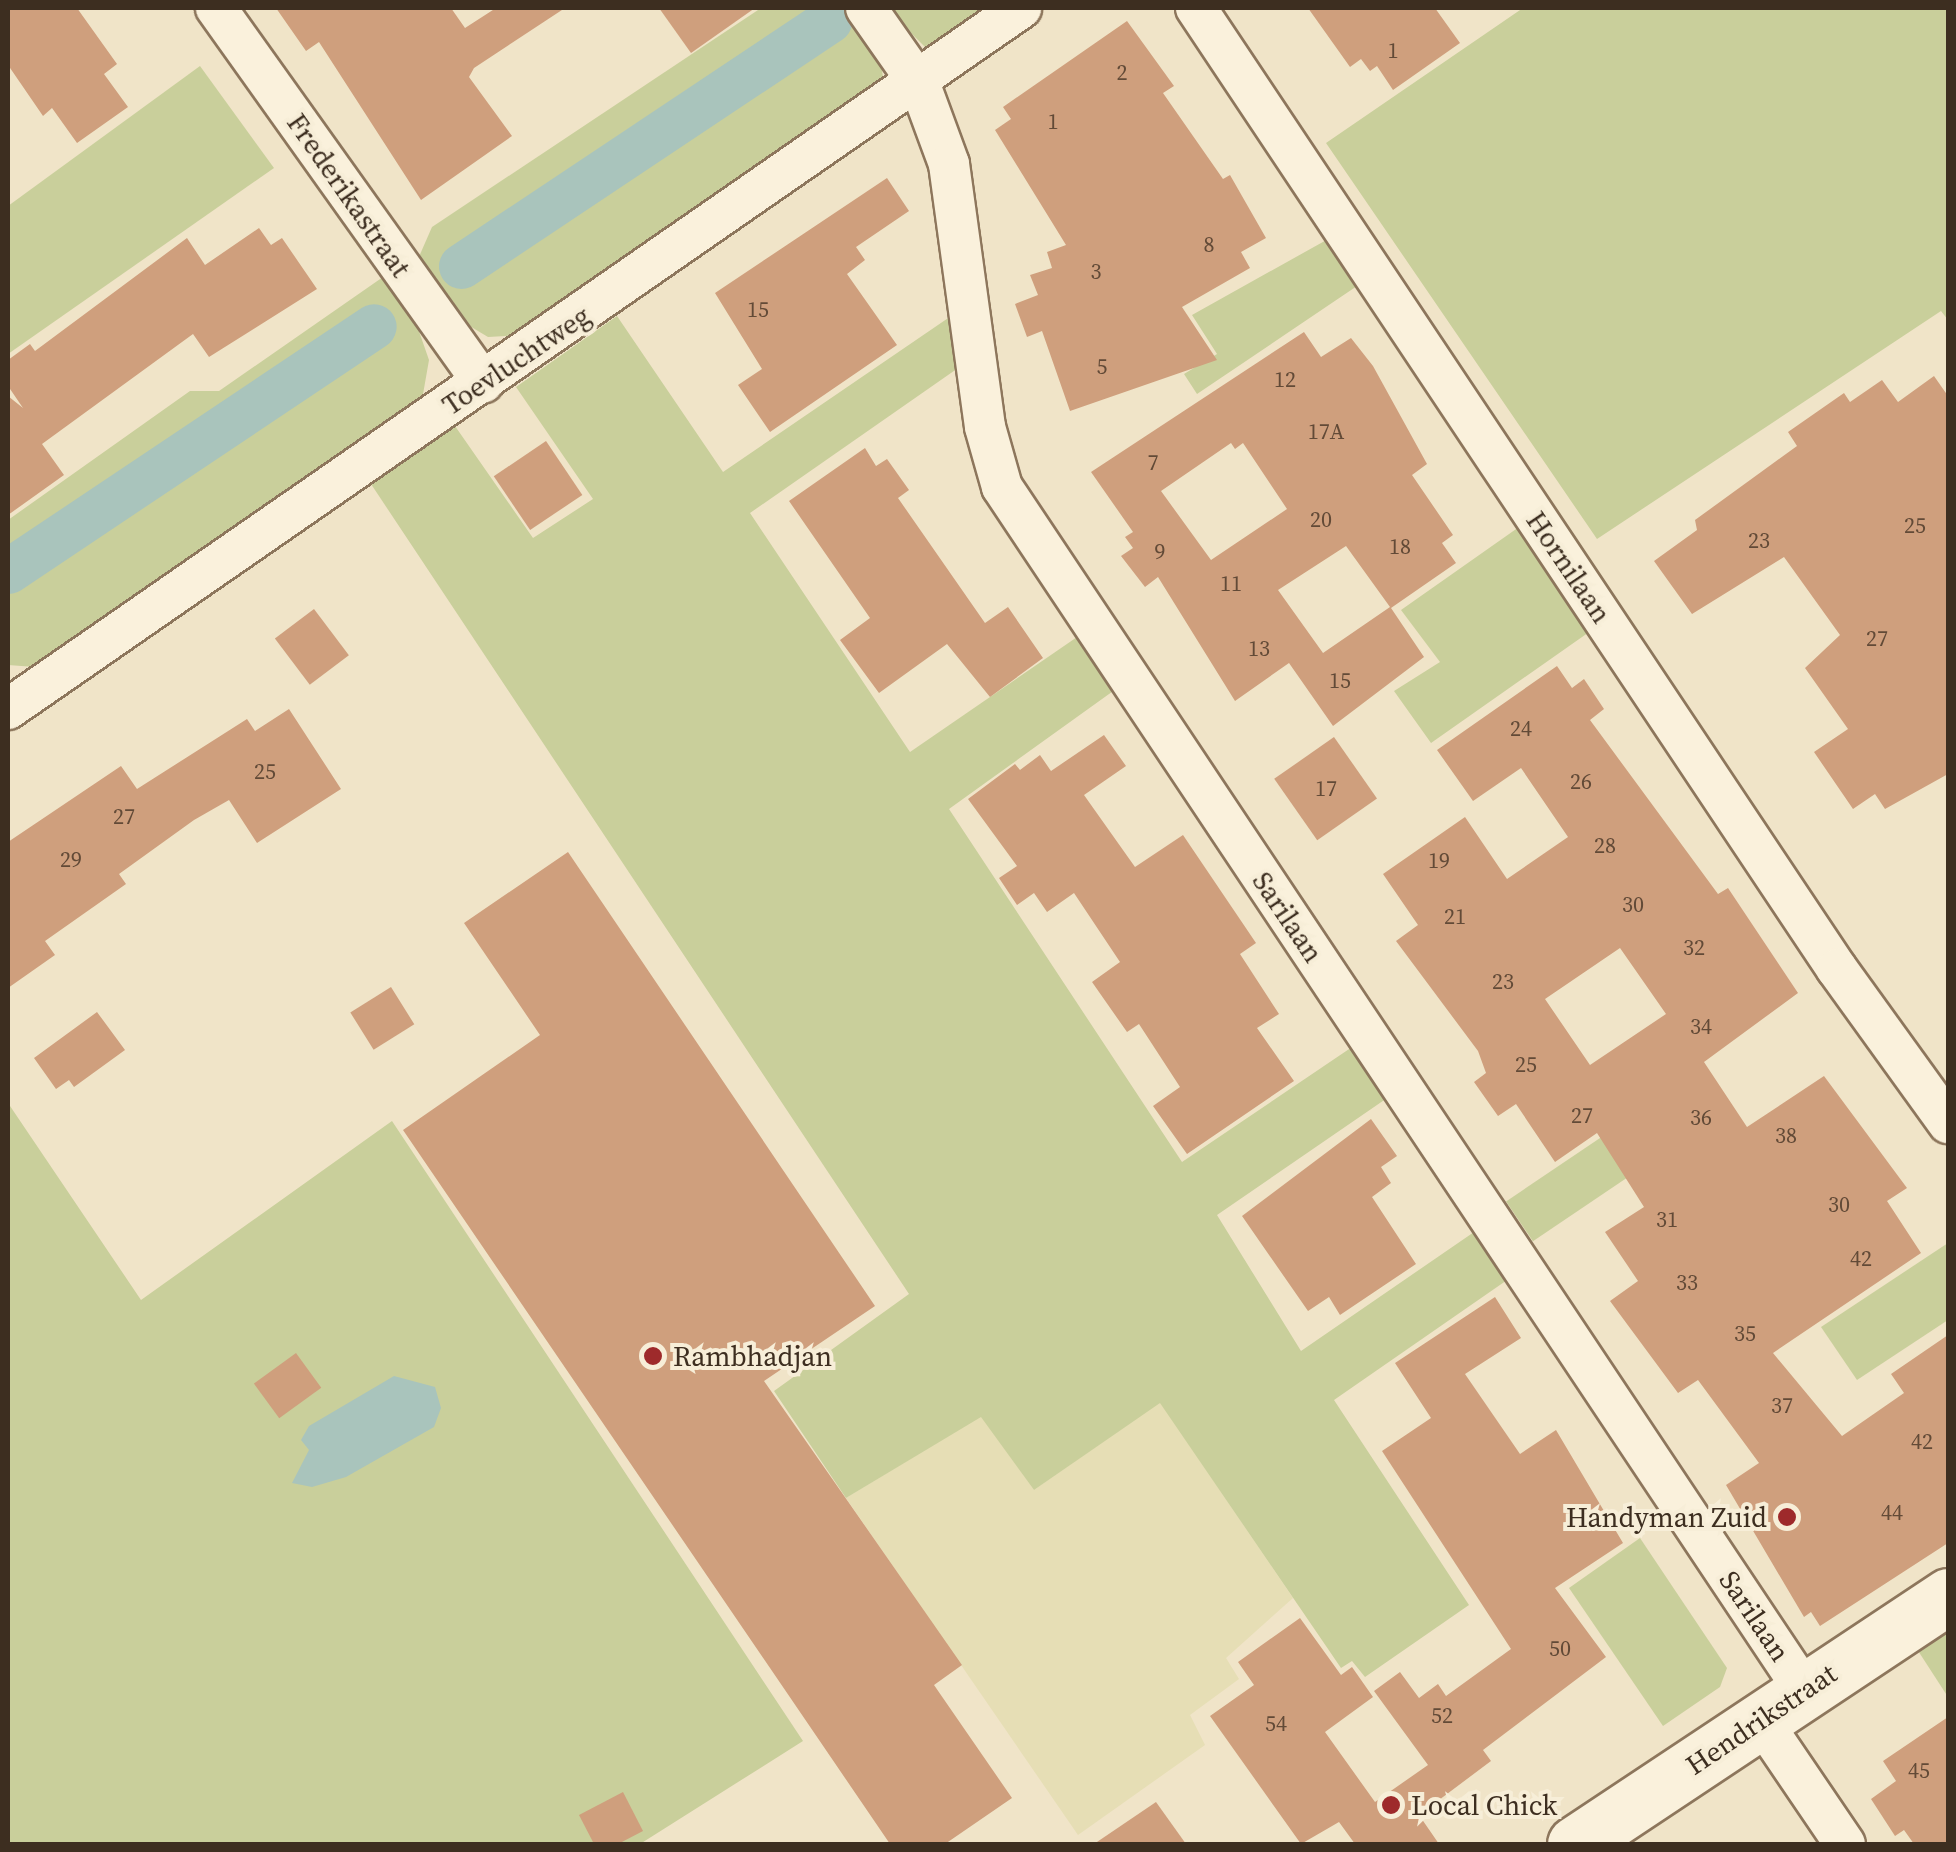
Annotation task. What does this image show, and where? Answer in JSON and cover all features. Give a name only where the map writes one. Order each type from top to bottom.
[{"type":"street","name":"Frederikastraat","points":[[216,8],[483,382]]},
{"type":"street","name":"Sarilaan","points":[[866,8],[920,85],[949,164],[985,427],[1002,487],[1782,1705],[1845,1844]]},
{"type":"street","name":"Toevluchtweg","points":[[8,709],[920,85],[1022,8]]},
{"type":"street","name":"Hornilaan","points":[[1196,8],[1826,953],[1948,1123]]},
{"type":"street","name":"Hendrikstraat","points":[[1574,1844],[1948,1596]]},
{"type":"shaded area","points":[[1160,1402],[1293,1598],[1226,1658],[1239,1679],[1190,1715],[1205,1745],[1078,1835],[846,1498],[981,1416],[1034,1490]]},
{"type":"green space","points":[[761,8],[854,8],[879,50],[884,84],[522,335],[488,337],[458,319],[418,259],[432,227]]},
{"type":"green space","points":[[886,8],[1000,8],[928,50]]},
{"type":"green space","points":[[1523,8],[1948,8],[1948,320],[1941,311],[1597,539],[1326,143]]},
{"type":"green space","points":[[200,66],[274,168],[8,354],[8,206]]},
{"type":"green space","points":[[1330,238],[1360,284],[1197,394],[1184,374],[1217,354],[1192,315]]},
{"type":"green space","points":[[383,277],[414,317],[429,360],[422,400],[35,667],[8,665],[8,520],[190,391],[219,391]]},
{"type":"green space","points":[[957,312],[961,366],[750,513],[910,752],[1080,635],[1116,689],[949,809],[1182,1162],[1358,1043],[1393,1094],[1217,1215],[1301,1351],[1477,1230],[1510,1278],[1334,1400],[1469,1605],[1365,1677],[1352,1661],[1341,1668],[1160,1403],[1034,1490],[981,1417],[846,1498],[774,1391],[909,1294],[371,484],[455,426],[533,538],[593,499],[516,387],[617,316],[723,472]]},
{"type":"green space","points":[[1519,527],[1592,630],[1431,743],[1394,691],[1440,662],[1401,610]]},
{"type":"green space","points":[[8,1103],[141,1300],[392,1121],[803,1741],[640,1844],[8,1844]]},
{"type":"green space","points":[[1652,1103],[1679,1143],[1533,1241],[1506,1201]]},
{"type":"green space","points":[[1948,1243],[1948,1320],[1857,1380],[1821,1327]]},
{"type":"green space","points":[[1640,1538],[1727,1668],[1720,1687],[1663,1726],[1569,1588]]},
{"type":"green space","points":[[1948,1620],[1948,1697],[1913,1643]]},
{"type":"water","points":[[394,1376],[435,1387],[441,1408],[434,1427],[346,1477],[312,1487],[292,1483],[309,1450],[301,1440],[309,1426]]},
{"type":"building","points":[[8,8],[77,8],[117,64],[104,74],[128,107],[77,143],[52,108],[43,116],[8,65]]},
{"type":"building","points":[[276,8],[451,8],[465,28],[496,8],[565,8],[474,68],[469,77],[512,136],[421,200],[319,42],[306,51]]},
{"type":"building","points":[[659,8],[755,8],[691,53]]},
{"type":"building","points":[[1308,8],[1435,8],[1460,43],[1393,90],[1377,66],[1370,71],[1361,59],[1350,67]]},
{"type":"building","points":[[1127,21],[1174,86],[1163,93],[1223,179],[1230,175],[1266,238],[1241,252],[1250,268],[1182,307],[1217,360],[1070,411],[1042,331],[1027,337],[1015,304],[1038,295],[1030,275],[1052,268],[1047,252],[1066,245],[995,130],[1011,119],[1003,107]]},
{"type":"building","points":[[887,178],[909,211],[856,247],[865,260],[847,274],[897,345],[770,432],[738,385],[762,369],[715,293]]},
{"type":"building","points":[[259,228],[271,245],[282,238],[317,289],[209,357],[193,334],[42,444],[64,475],[8,515],[8,396],[23,408],[8,386],[8,360],[30,344],[35,351],[187,238],[205,265]]},
{"type":"building","points":[[1304,332],[1321,357],[1351,338],[1373,366],[1427,464],[1412,475],[1453,535],[1442,543],[1456,563],[1391,608],[1424,657],[1333,726],[1289,663],[1235,701],[1158,577],[1145,587],[1121,556],[1133,548],[1125,537],[1133,532],[1091,472]],"holes":[[[1231,443],[1235,449],[1243,443],[1287,509],[1211,560],[1161,491]],[[1346,546],[1390,607],[1323,653],[1278,590]]]},
{"type":"building","points":[[1934,376],[1948,396],[1948,774],[1885,809],[1875,794],[1853,809],[1814,752],[1848,729],[1805,668],[1840,635],[1784,557],[1692,614],[1654,561],[1697,530],[1695,520],[1797,446],[1788,432],[1844,393],[1850,402],[1882,380],[1898,402]]},
{"type":"building","points":[[546,441],[582,495],[530,530],[494,476]]},
{"type":"building","points":[[865,448],[876,466],[887,459],[909,490],[898,498],[985,623],[1008,607],[1043,658],[990,697],[947,644],[879,693],[840,640],[870,618],[789,501]]},
{"type":"building","points":[[314,609],[349,655],[310,685],[275,638]]},
{"type":"building","points":[[1557,666],[1572,688],[1584,679],[1604,709],[1590,720],[1718,894],[1728,888],[1798,993],[1704,1062],[1747,1127],[1824,1076],[1907,1188],[1887,1201],[1921,1253],[1773,1353],[1842,1436],[1904,1393],[1891,1374],[1948,1335],[1948,1543],[1820,1626],[1811,1612],[1804,1617],[1726,1485],[1759,1463],[1698,1380],[1678,1393],[1610,1301],[1638,1281],[1605,1232],[1644,1207],[1597,1133],[1555,1162],[1516,1104],[1498,1116],[1474,1082],[1486,1073],[1478,1051],[1396,941],[1418,925],[1383,874],[1465,817],[1507,879],[1568,837],[1521,768],[1473,801],[1437,750]],"holes":[[[1620,948],[1666,1014],[1590,1065],[1545,999]]]},
{"type":"building","points":[[289,709],[341,789],[257,843],[229,800],[194,820],[119,874],[126,884],[45,941],[55,955],[8,988],[8,842],[121,766],[137,789],[247,719],[255,731]]},
{"type":"building","points":[[1104,735],[1126,766],[1084,795],[1135,867],[1183,835],[1256,943],[1240,954],[1279,1014],[1257,1028],[1294,1081],[1187,1154],[1153,1106],[1180,1087],[1139,1024],[1127,1032],[1092,982],[1120,962],[1074,893],[1047,912],[1034,893],[1017,905],[999,878],[1017,866],[968,799],[1015,764],[1020,770],[1040,755],[1051,771]]},
{"type":"building","points":[[1334,737],[1377,798],[1317,840],[1274,779]]},
{"type":"building","name":"Rambhadjan","points":[[568,852],[875,1306],[764,1381],[962,1665],[934,1685],[1012,1798],[945,1844],[890,1844],[403,1130],[540,1035],[464,923]]},
{"type":"building","points":[[391,987],[414,1024],[374,1050],[350,1012]]},
{"type":"building","points":[[97,1012],[125,1050],[74,1087],[69,1080],[56,1089],[34,1058]]},
{"type":"building","points":[[1371,1119],[1397,1156],[1381,1167],[1391,1183],[1372,1197],[1416,1264],[1340,1315],[1329,1297],[1308,1311],[1242,1216]]},
{"type":"building","points":[[1495,1297],[1521,1338],[1465,1374],[1520,1454],[1556,1430],[1623,1543],[1555,1588],[1606,1657],[1483,1750],[1491,1761],[1419,1815],[1439,1844],[1355,1844],[1339,1822],[1301,1844],[1210,1716],[1254,1685],[1238,1662],[1300,1618],[1341,1675],[1352,1667],[1373,1697],[1325,1732],[1375,1802],[1428,1765],[1374,1691],[1400,1672],[1419,1698],[1438,1684],[1446,1696],[1511,1649],[1382,1451],[1431,1418],[1395,1363]]},
{"type":"building","points":[[296,1353],[321,1388],[279,1418],[254,1384]]},
{"type":"building","points":[[1948,1717],[1948,1844],[1914,1844],[1904,1830],[1895,1836],[1871,1799],[1896,1781],[1883,1761]]},
{"type":"building","points":[[623,1792],[643,1831],[618,1844],[594,1844],[579,1815]]},
{"type":"building","points":[[1156,1802],[1186,1844],[1094,1844]]},
{"type":"waterway","points":[[461,266],[830,20]]},
{"type":"waterway","points":[[8,571],[374,326]]},
{"type":"place","name":"Rambhadjan","points":[[653,1356]]},
{"type":"place","name":"Handyman Zuid","points":[[1787,1517]]},
{"type":"place","name":"Local Chick","points":[[1391,1805]]}]
